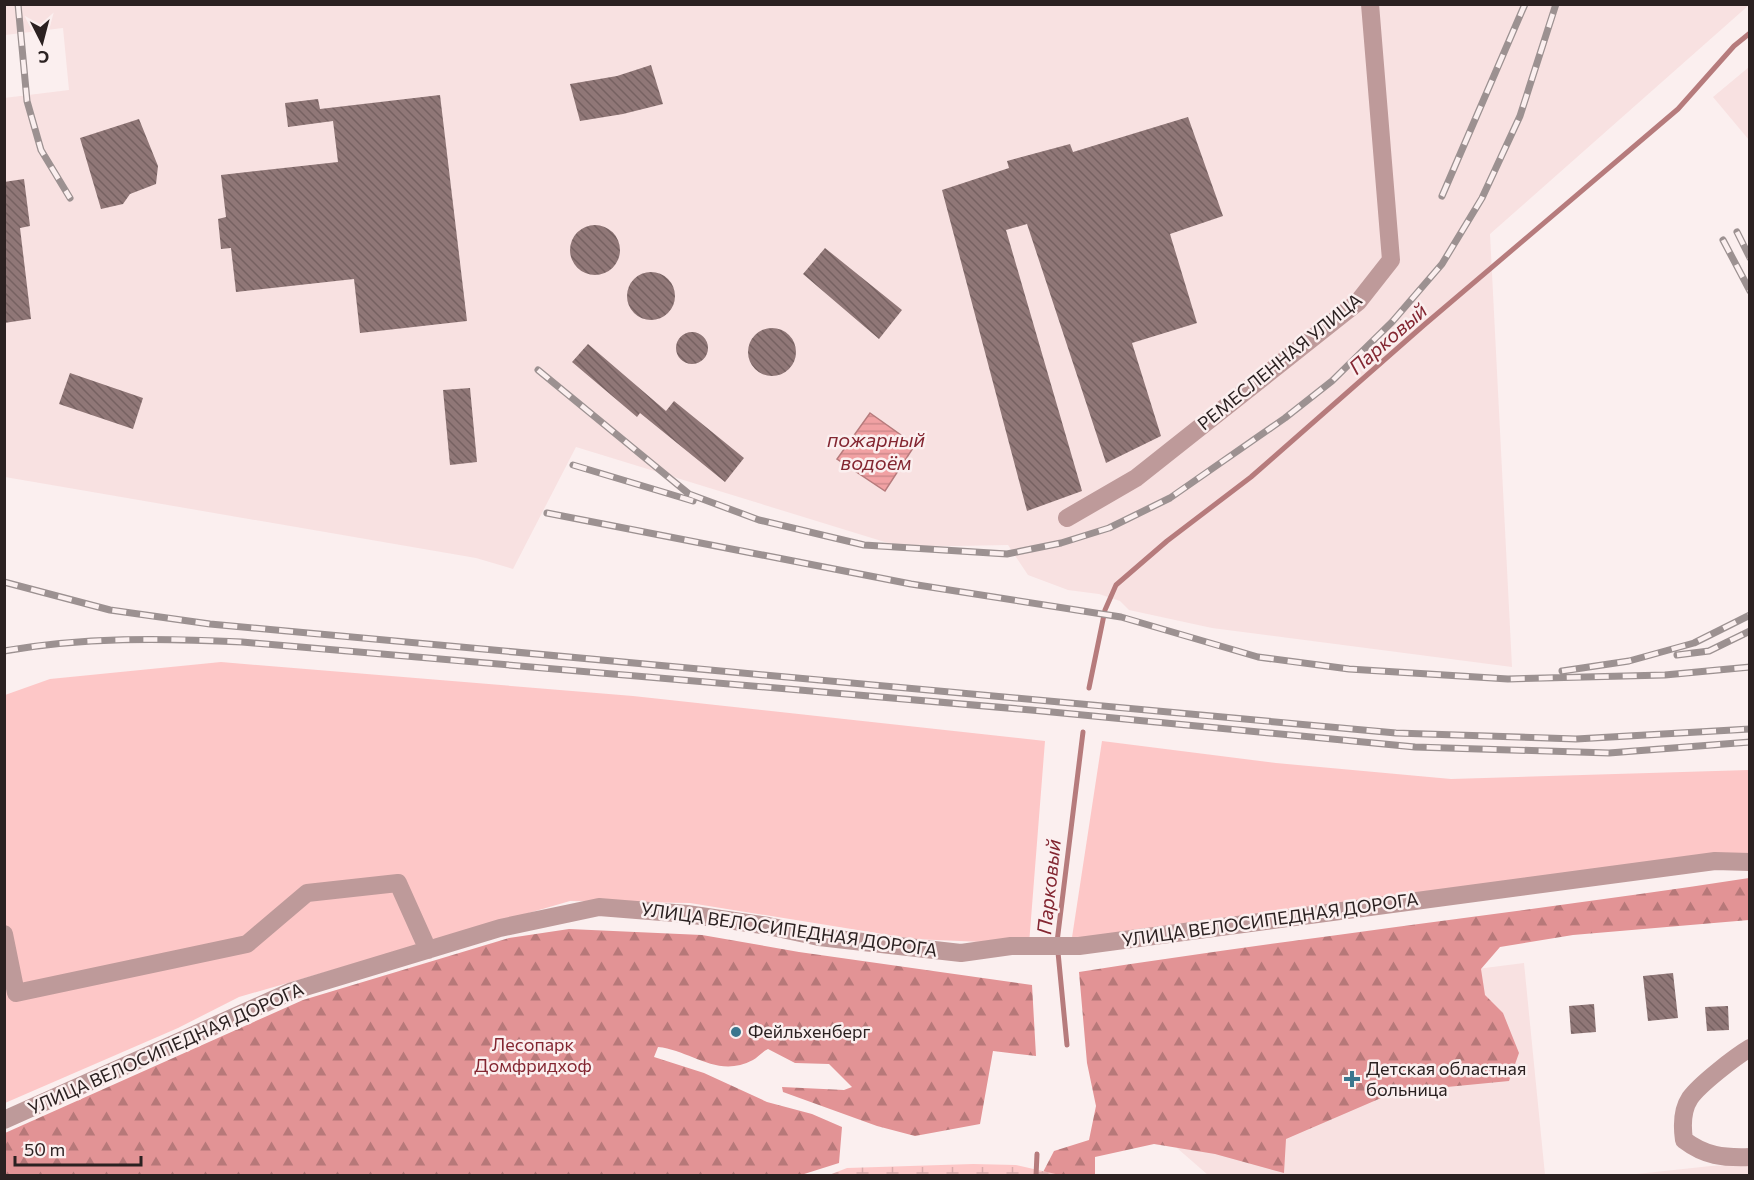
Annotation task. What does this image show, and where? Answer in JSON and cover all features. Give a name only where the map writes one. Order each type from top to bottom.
[{"type":"street","name":"РЕМЕСЛЕННАЯ УЛИЦА","points":[[1067,518],[1136,478],[1358,302],[1391,260],[1370,4]]},
{"type":"street","name":"УЛИЦА ВЕЛОСИПЕДНАЯ ДОРОГА","points":[[4,1120],[292,991],[500,928],[598,907],[687,914],[768,926],[819,937],[961,953],[1011,946],[1079,945],[1715,861],[1749,862]]},
{"type":"street","points":[[4,934],[10,994],[247,944],[307,893],[399,883],[428,950]]},
{"type":"street","points":[[1749,1048],[1690,1098],[1682,1121],[1684,1140],[1698,1151],[1714,1156],[1749,1157]]},
{"type":"shaded area","points":[[5,5],[1749,5],[1490,234],[1512,667],[1212,628],[1129,610],[1120,601],[1099,594],[1068,590],[1028,575],[1008,545],[901,547],[576,447],[513,569],[476,558],[5,477],[4,98],[69,90],[63,28],[5,35]]},
{"type":"shaded area","points":[[1749,67],[1749,140],[1713,97]]},
{"type":"shaded area","name":"Детская областная больница","points":[[1524,963],[1545,1175],[1208,1175],[1177,1148],[1161,1009]]},
{"type":"shaded area","points":[[1749,1164],[1749,1175],[1618,1176],[1711,1166]]},
{"type":"green space","points":[[221,662],[633,696],[1045,741],[1029,944],[913,939],[690,903],[570,901],[239,997],[178,1028],[5,1103],[5,695],[50,679]]},
{"type":"green space","points":[[1102,741],[1276,763],[1451,779],[1749,770],[1749,854],[1071,944]]},
{"type":"green space","points":[[1749,878],[1749,920],[1573,935],[1500,947],[1481,969],[1485,995],[1503,1013],[1519,1053],[1509,1081],[1395,1092],[1286,1139],[1284,1173],[1215,1154],[1154,1144],[1095,1157],[1095,1175],[1041,1176],[1054,1151],[1089,1140],[1096,1106],[1087,1063],[1079,972]]},
{"type":"green space","name":"Лесопарк Домфридхоф","points":[[569,929],[702,935],[799,952],[1032,985],[1036,1056],[993,1051],[980,1124],[915,1136],[877,1126],[783,1092],[782,1087],[844,1090],[852,1087],[829,1064],[795,1063],[768,1049],[753,1060],[740,1065],[716,1065],[658,1047],[654,1057],[704,1073],[767,1102],[812,1114],[842,1127],[839,1163],[801,1175],[5,1175],[5,1133],[303,1000],[509,938]]},
{"type":"green space","points":[[1016,1165],[1060,1175],[829,1175],[847,1168]]},
{"type":"water","name":"пожарный водоём","points":[[870,413],[915,445],[885,491],[837,459]]},
{"type":"building","points":[[651,65],[663,104],[580,121],[570,84],[617,76]]},
{"type":"building","points":[[440,95],[467,321],[360,333],[354,279],[236,292],[231,248],[221,249],[218,219],[226,217],[221,175],[338,162],[333,121],[288,127],[285,103],[318,99],[320,109]]},
{"type":"building","points":[[1188,117],[1223,216],[1170,234],[1197,323],[1132,343],[1161,436],[1106,463],[1027,224],[1006,230],[1082,491],[1027,511],[942,190],[1009,168],[1007,161],[1070,144],[1073,152]]},
{"type":"building","points":[[139,119],[158,166],[156,184],[130,194],[123,204],[101,209],[80,138]]},
{"type":"building","points":[[24,179],[30,226],[20,228],[31,319],[4,323],[4,182]]},
{"type":"building","points":[[595,225],[609,229],[616,236],[620,250],[616,264],[609,271],[595,275],[581,271],[574,264],[570,250],[574,236],[581,229]]},
{"type":"building","points":[[825,248],[902,310],[879,339],[803,274]]},
{"type":"building","points":[[646,272],[656,272],[671,282],[675,296],[674,305],[665,316],[656,320],[646,320],[631,310],[627,301],[627,291],[637,276]]},
{"type":"building","points":[[767,328],[777,328],[792,338],[796,352],[792,366],[786,372],[777,376],[767,376],[752,366],[748,357],[748,347],[758,332]]},
{"type":"building","points":[[692,332],[703,337],[708,348],[703,359],[692,364],[681,359],[676,348],[681,337]]},
{"type":"building","points":[[588,344],[666,411],[674,401],[744,458],[725,482],[640,413],[637,417],[572,362]]},
{"type":"building","points":[[70,373],[143,398],[133,429],[59,404]]},
{"type":"building","points":[[470,388],[477,462],[450,465],[443,390]]},
{"type":"building","points":[[1673,973],[1678,1018],[1648,1021],[1643,976]]},
{"type":"building","points":[[1594,1004],[1596,1032],[1571,1034],[1569,1006]]},
{"type":"building","points":[[1728,1006],[1729,1030],[1707,1031],[1705,1007]]},
{"type":"waterway","name":"Парковый","points":[[1089,688],[1105,610],[1116,585],[1167,541],[1251,477],[1424,325],[1678,109],[1734,46],[1750,33]]},
{"type":"waterway","name":"Парковый","points":[[1067,1045],[1057,942],[1083,732]]},
{"type":"waterway","name":"Парковый","points":[[1036,1176],[1037,1154]]},
{"type":"railway","points":[[18,4],[27,101],[41,150],[70,198]]},
{"type":"railway","points":[[1442,196],[1525,4]]},
{"type":"railway","points":[[538,370],[689,494],[759,520],[864,545],[1007,554],[1061,543],[1109,528],[1170,498],[1285,418],[1332,381],[1392,322],[1442,264],[1482,198],[1520,116],[1556,4]]},
{"type":"railway","points":[[1737,232],[1750,258]]},
{"type":"railway","points":[[1723,240],[1750,291]]},
{"type":"railway","points":[[573,465],[693,501]]},
{"type":"railway","points":[[547,513],[911,584],[1121,617],[1258,657],[1349,669],[1508,679],[1665,675],[1750,667]]},
{"type":"railway","points":[[4,582],[110,610],[210,624],[1396,733],[1576,739],[1750,729]]},
{"type":"railway","points":[[1562,671],[1629,661],[1694,643],[1750,615]]},
{"type":"railway","points":[[1677,655],[1709,651],[1750,631]]},
{"type":"railway","points":[[4,651],[93,641],[242,642],[1031,710],[1415,747],[1609,753],[1750,742]]},
{"type":"place","name":"Фейльхенберг","points":[[736,1032]]},
{"type":"place","name":"Детская областная больница","points":[[1352,1079]]}]
